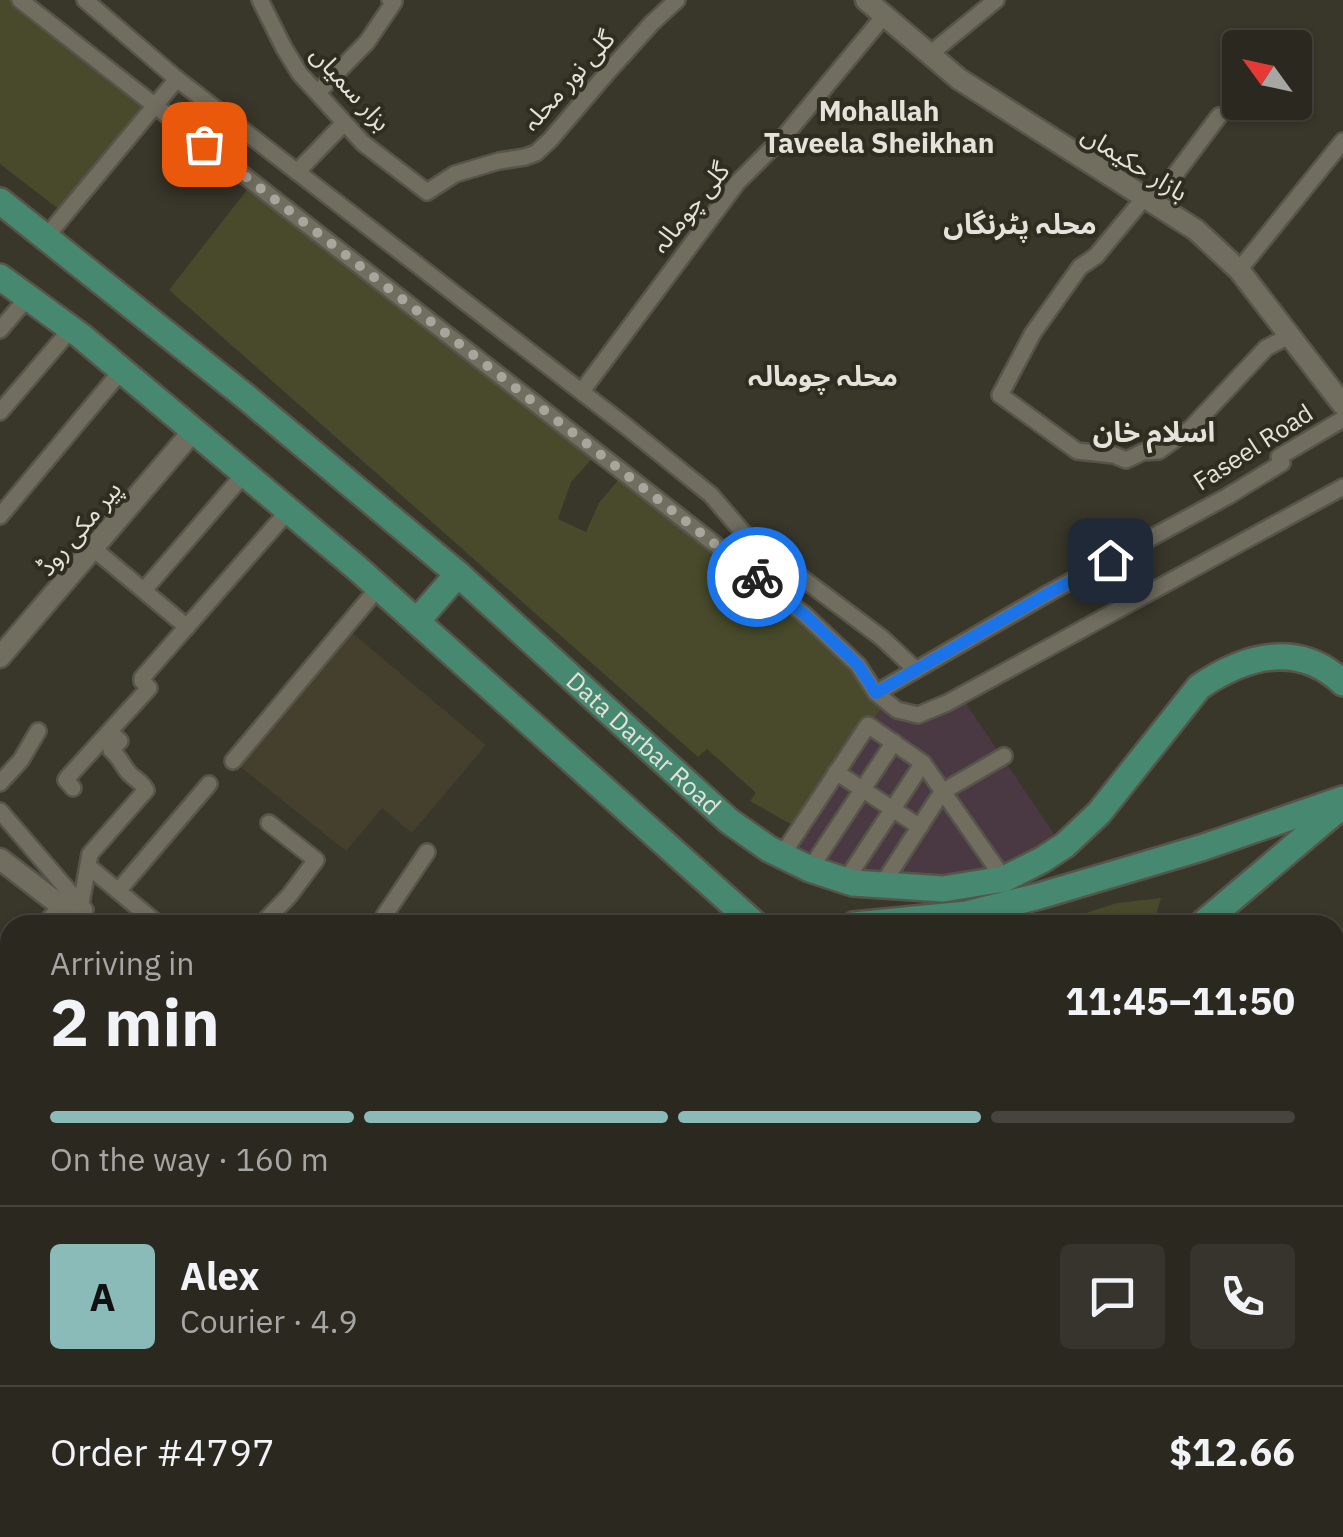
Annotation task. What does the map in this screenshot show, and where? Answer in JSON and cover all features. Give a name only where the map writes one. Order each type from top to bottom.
[{"type":"main road","name":"Data Darbar Road","points":[[0,201],[246,397],[458,574],[729,821],[810,869],[882,885],[942,888],[1004,879],[1065,846],[1088,824],[1200,687],[1231,668],[1280,656],[1343,664]]},
{"type":"main road","points":[[0,277],[122,370],[379,587],[745,915]]},
{"type":"main road","points":[[417,621],[458,574]]},
{"type":"main road","points":[[1306,659],[1323,666],[1343,683]]},
{"type":"main road","points":[[957,915],[1040,896],[1343,802]]},
{"type":"main road","points":[[1213,915],[1343,802]]},
{"type":"street","points":[[20,0],[804,614],[858,665],[876,693],[897,710],[918,716],[947,703],[1343,487]]},
{"type":"street","points":[[85,0],[177,79],[582,390],[711,495],[746,536],[882,638],[916,670]]},
{"type":"street","name":"بزار سمیاں","points":[[260,0],[300,74],[363,143],[427,192]]},
{"type":"street","points":[[318,92],[367,42],[394,2],[390,0]]},
{"type":"street","name":"گلی نور محلہ","points":[[427,192],[455,174],[536,153],[677,0]]},
{"type":"street","name":"بازار حکیماں","points":[[866,0],[959,79],[1196,230],[1239,270],[1343,404]]},
{"type":"street","points":[[930,54],[996,0]]},
{"type":"street","name":"گلی چومالہ","points":[[582,390],[738,183],[787,133],[884,16]]},
{"type":"street","points":[[46,238],[177,79]]},
{"type":"street","points":[[1219,116],[1149,201],[1080,268],[1032,332],[1000,395],[1077,451],[1126,460],[1143,452],[1159,451],[1190,428],[1266,348],[1290,334]]},
{"type":"street","points":[[297,172],[344,123]]},
{"type":"street","points":[[1239,270],[1343,141]]},
{"type":"street","points":[[0,330],[28,297]]},
{"type":"street","points":[[0,412],[71,329]]},
{"type":"street","points":[[0,516],[122,370]]},
{"type":"street","name":"Faseel Road","points":[[876,693],[1228,496],[1282,463],[1279,457],[1343,419]]},
{"type":"street","name":"پیر مکی روڈ","points":[[0,657],[194,430]]},
{"type":"street","points":[[144,590],[245,473]]},
{"type":"street","points":[[73,788],[66,780],[68,777],[149,688],[142,678],[289,510]]},
{"type":"street","points":[[741,564],[746,536]]},
{"type":"street","points":[[94,548],[188,626]]},
{"type":"street","points":[[232,760],[379,587]]},
{"type":"street","points":[[782,855],[868,725],[924,763],[1004,879]]},
{"type":"street","points":[[0,783],[38,731]]},
{"type":"street","points":[[77,914],[91,852],[146,790],[128,772],[122,758],[111,750],[120,741],[110,732]]},
{"type":"street","points":[[810,869],[894,742]]},
{"type":"street","points":[[882,885],[942,792],[1004,756]]},
{"type":"street","points":[[846,880],[924,763]]},
{"type":"street","points":[[836,772],[920,827]]},
{"type":"street","points":[[118,890],[209,784]]},
{"type":"street","points":[[0,810],[77,914]]},
{"type":"street","points":[[269,823],[316,860],[271,915]]},
{"type":"street","points":[[385,915],[427,852]]},
{"type":"street","points":[[1,862],[77,914]]},
{"type":"street","points":[[88,866],[147,915]]},
{"type":"shaded area","points":[[345,627],[486,745],[412,833],[382,808],[346,851],[233,761]]},
{"type":"shaded area","points":[[961,696],[1054,834],[978,877],[893,886],[782,855],[886,701],[923,713]]},
{"type":"green space","points":[[0,0],[20,0],[155,106],[65,214],[0,164]]},
{"type":"green space","points":[[253,182],[598,452],[571,482],[558,519],[586,532],[599,503],[624,473],[804,614],[886,701],[799,829],[750,801],[756,793],[707,749],[698,757],[169,290]]},
{"type":"green space","points":[[1161,898],[1156,915],[1079,915],[1117,903]]},
{"type":"way so far","points":[[204,144],[757,577]]},
{"type":"district","name":"Mohallah Taveela Sheikhan","points":[[879,127]]},
{"type":"district","name":"محلہ پٹرنگاں","points":[[1020,224]]},
{"type":"district","name":"محلہ چومالہ","points":[[823,376]]},
{"type":"district","name":"اسلام خان","points":[[1154,432]]},
{"type":"route","points":[[757,577],[858,665],[876,693],[1110,560]]}]
